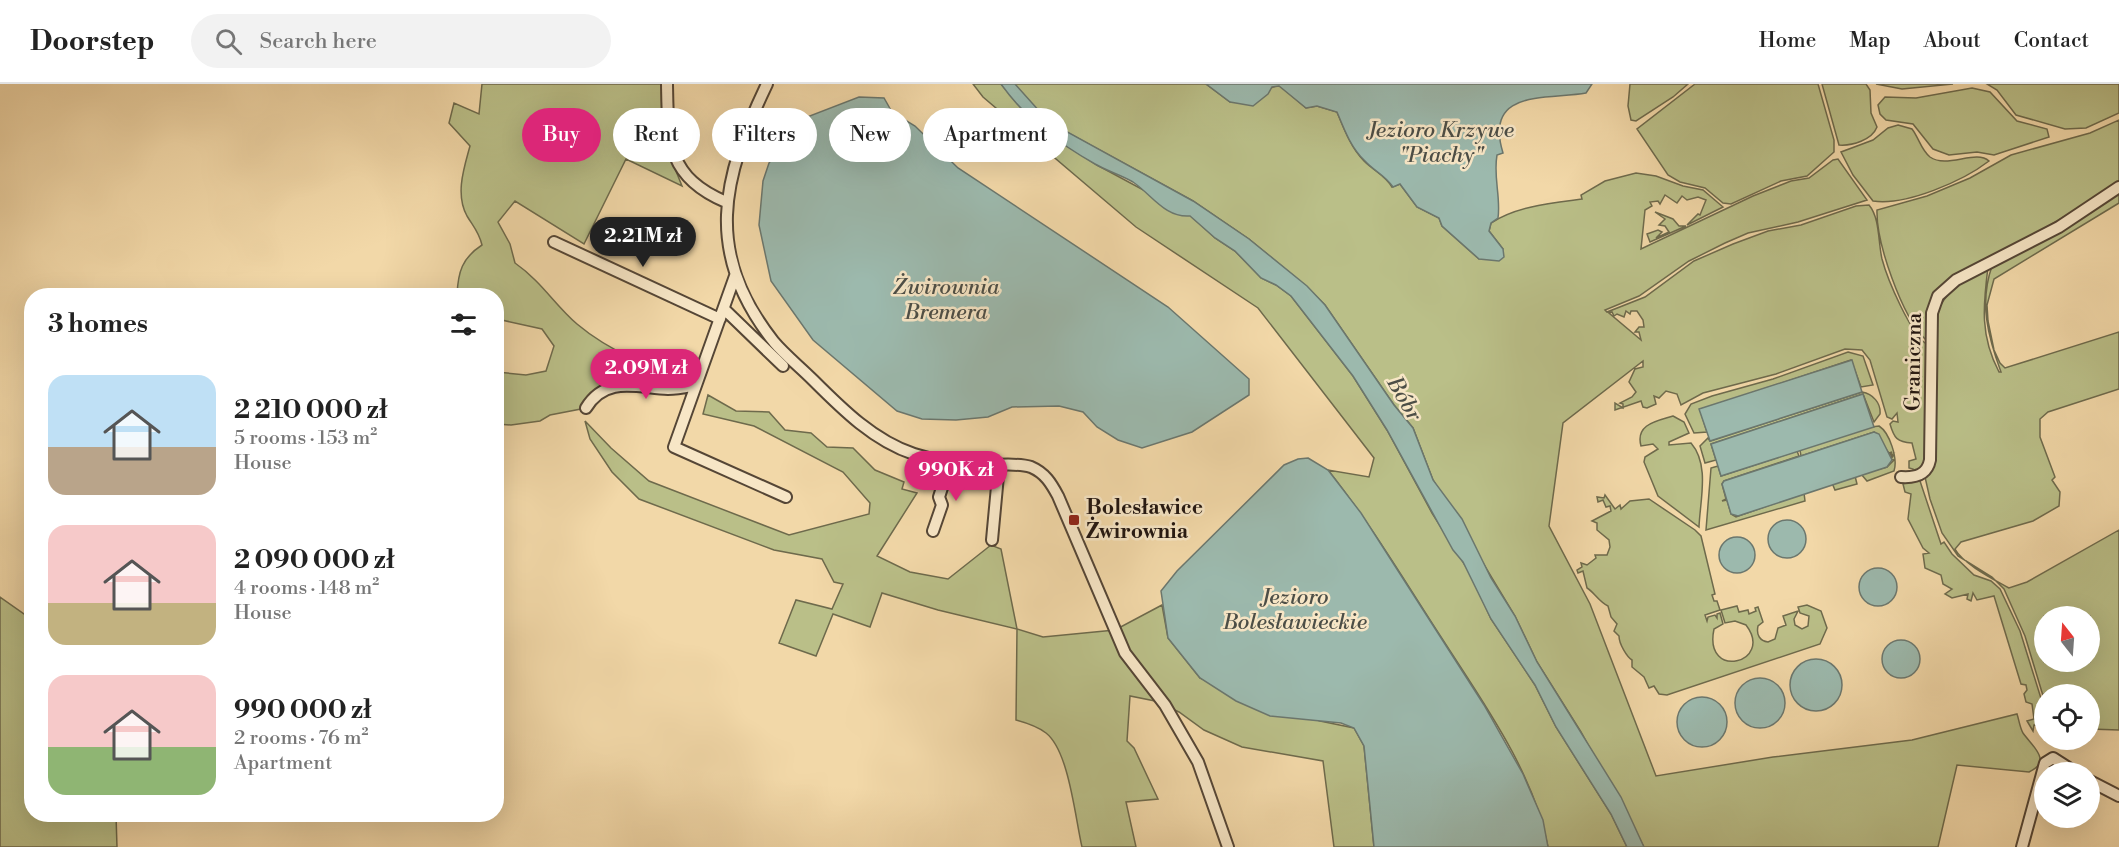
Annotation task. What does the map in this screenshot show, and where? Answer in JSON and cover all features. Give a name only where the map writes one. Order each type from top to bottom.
[{"type":"street","points":[[667,84],[668,120],[678,163],[689,181],[704,193],[726,202]]},
{"type":"street","points":[[767,84],[742,139],[726,202],[729,250],[735,276],[748,306],[775,343],[864,426],[902,450],[950,463],[1029,466],[1046,476],[1053,486],[1125,653],[1165,705],[1198,762],[1228,847]]},
{"type":"street","name":"Graniczna","points":[[1901,477],[1914,477],[1922,474],[1930,460],[1932,313],[1938,296],[1964,275],[2059,227],[2119,187]]},
{"type":"street","points":[[555,242],[722,314],[783,366]]},
{"type":"street","points":[[735,276],[674,447],[786,497]]},
{"type":"street","points":[[586,408],[599,394],[629,383],[665,389],[696,385]]},
{"type":"street","points":[[933,531],[942,505],[939,497],[950,463]]},
{"type":"street","points":[[992,540],[999,465]]},
{"type":"street","points":[[2100,786],[2119,796]]},
{"type":"street","points":[[2022,847],[2034,803]]},
{"type":"green space","points":[[482,84],[667,84],[669,108],[613,108],[613,162],[625,162],[584,244],[515,201],[498,222],[510,244],[515,263],[533,278],[577,324],[619,352],[696,385],[619,386],[586,408],[550,415],[540,421],[504,424],[504,373],[526,375],[546,371],[554,346],[542,329],[504,321],[504,288],[458,288],[462,266],[482,245],[478,233],[463,208],[462,181],[470,146],[449,123],[454,103],[479,114]]},
{"type":"green space","points":[[973,84],[1001,84],[1021,108],[996,108]]},
{"type":"green space","points":[[1014,84],[1206,84],[1230,102],[1279,85],[1306,108],[1317,106],[1337,112],[1359,156],[1383,176],[1392,187],[1400,184],[1417,207],[1439,218],[1442,226],[1479,259],[1503,249],[1489,231],[1491,223],[1523,209],[1582,199],[1581,195],[1605,181],[1636,173],[1656,176],[1683,186],[1703,190],[1723,207],[1687,225],[1698,214],[1700,215],[1706,200],[1698,197],[1687,200],[1682,196],[1677,203],[1665,195],[1660,204],[1658,201],[1650,202],[1652,206],[1645,210],[1641,249],[1753,196],[1791,181],[1809,178],[1833,160],[1838,159],[1867,200],[1798,222],[1748,233],[1689,261],[1639,296],[1605,310],[1607,312],[1645,297],[1694,261],[1733,244],[1768,231],[1801,225],[1856,206],[1869,205],[1873,210],[1882,259],[1894,292],[1914,330],[1928,345],[1925,461],[1921,470],[1913,473],[1913,469],[1909,468],[1909,461],[1916,459],[1912,443],[1903,442],[1893,433],[1890,424],[1893,421],[1898,422],[1897,413],[1892,419],[1887,417],[1870,360],[1862,350],[1845,349],[1776,374],[1703,393],[1681,405],[1677,394],[1666,391],[1659,398],[1654,396],[1656,404],[1647,408],[1643,407],[1641,401],[1623,407],[1620,403],[1632,397],[1636,392],[1629,382],[1635,369],[1643,367],[1643,361],[1563,423],[1549,526],[1590,604],[1656,776],[1773,757],[1912,740],[2017,714],[2023,733],[2038,753],[2039,762],[2034,762],[2034,769],[2029,772],[1957,765],[1938,847],[1644,847],[1581,732],[1537,662],[1515,616],[1433,480],[1413,428],[1394,405],[1325,305],[1249,239],[1193,201],[1068,133],[1068,108],[1035,108]],"holes":[[[1626,311],[1630,314],[1631,311],[1637,311],[1643,320],[1644,327],[1639,327],[1635,332],[1639,332],[1641,340],[1609,313],[1624,317]]]},
{"type":"green space","points":[[1630,84],[1688,84],[1673,97],[1636,121],[1631,120],[1628,106]]},
{"type":"green space","points":[[1695,84],[1818,84],[1834,140],[1834,152],[1807,176],[1781,181],[1731,204],[1723,203],[1705,188],[1680,182],[1668,175],[1637,129]]},
{"type":"green space","points":[[1822,84],[1866,84],[1870,90],[1871,113],[1877,127],[1874,132],[1866,139],[1839,145]]},
{"type":"green space","points":[[1876,84],[1953,84],[1902,89]]},
{"type":"green space","points":[[1987,84],[2119,84],[2119,113],[2086,128],[2065,129],[2016,115],[1997,90]]},
{"type":"green space","points":[[1972,88],[1990,92],[2017,121],[2047,129],[2049,137],[1994,155],[1977,152],[1949,155],[1933,149],[1913,124],[1886,120],[1880,114],[1878,105],[1885,97],[1916,98]]},
{"type":"green space","points":[[2119,120],[2119,184],[1933,295],[1928,312],[1928,340],[1925,339],[1916,328],[1899,297],[1881,241],[1877,210],[1927,196],[1970,178],[2011,155],[2090,133]]},
{"type":"green space","points":[[1898,125],[1912,129],[1927,154],[1937,160],[1977,157],[1989,161],[1950,184],[1917,196],[1886,202],[1873,201],[1853,175],[1841,152],[1873,140],[1888,128]]},
{"type":"green space","points":[[1068,146],[1097,165],[1190,215],[1215,238],[1235,251],[1261,278],[1291,296],[1353,376],[1387,430],[1432,513],[1470,573],[1491,619],[1535,685],[1556,727],[1611,814],[1627,847],[1548,847],[1531,791],[1504,737],[1386,552],[1328,470],[1369,477],[1374,458],[1258,308],[1136,227],[1060,162],[1068,162]]},
{"type":"green space","points":[[632,162],[674,162],[682,186]]},
{"type":"green space","points":[[2119,190],[2119,203],[1994,279],[1987,305],[1994,350],[2005,368],[2119,332],[2119,389],[2048,412],[2040,419],[2040,437],[2055,477],[2052,480],[2060,492],[2059,506],[2033,521],[1961,542],[1955,549],[1965,560],[1958,556],[1942,533],[1925,477],[1935,316],[1950,292],[1988,267],[1984,308],[1984,321],[1993,359],[2001,372],[1992,346],[1987,320],[1986,293],[1992,266]]},
{"type":"green space","points":[[1655,212],[1673,219],[1679,226],[1686,226],[1650,242],[1647,234],[1658,230],[1662,232],[1656,238],[1669,232],[1665,226],[1659,225],[1665,219]]},
{"type":"green space","points":[[1848,352],[1863,356],[1873,385],[1861,387],[1851,360],[1700,410],[1707,432],[1694,433],[1685,414],[1691,404],[1712,396],[1773,379]]},
{"type":"green space","points":[[1862,392],[1873,397],[1878,403],[1880,414],[1874,422],[1863,394],[1711,444],[1716,460],[1705,463],[1700,446],[1708,438],[1710,441]]},
{"type":"green space","points":[[708,395],[736,411],[769,412],[785,430],[811,433],[827,447],[853,448],[875,470],[904,482],[902,489],[917,493],[877,556],[910,572],[948,579],[991,545],[1001,549],[1017,629],[938,610],[882,593],[870,627],[833,614],[816,656],[779,643],[796,600],[832,609],[843,584],[834,582],[822,559],[774,550],[639,499],[612,472],[590,439],[585,421],[611,448],[649,481],[789,535],[869,514],[870,503],[843,472],[754,426],[703,414]]},
{"type":"green space","points":[[1615,403],[1622,408],[1615,410]]},
{"type":"green space","points":[[1673,416],[1684,422],[1689,433],[1669,442],[1669,445],[1691,443],[1700,462],[1702,483],[1699,527],[1658,496],[1644,462],[1645,457],[1658,449],[1653,444],[1641,446],[1641,433],[1644,428]]},
{"type":"green space","points":[[1879,426],[1887,434],[1892,447],[1895,460],[1894,471],[1867,481],[1861,474],[1887,467],[1894,460],[1891,459],[1893,456],[1890,457],[1893,454],[1889,455],[1892,452],[1889,453],[1874,432],[1801,456],[1800,450],[1847,430]]},
{"type":"green space","points":[[1797,451],[1799,456],[1724,481],[1722,484],[1726,499],[1722,501],[1727,500],[1731,514],[1736,517],[1804,493],[1805,501],[1706,530],[1711,468],[1718,466],[1721,476]]},
{"type":"green space","points":[[1855,476],[1857,484],[1835,490],[1832,483]]},
{"type":"green space","points":[[1919,478],[1941,544],[1944,542],[1952,554],[1974,575],[1991,581],[2000,589],[2020,631],[2037,684],[2034,684],[2034,719],[2032,704],[2026,702],[2024,694],[2027,690],[2026,685],[2021,684],[1994,596],[1977,600],[1973,593],[1971,601],[1967,599],[1968,594],[1952,598],[1945,594],[1952,589],[1943,584],[1941,575],[1925,568],[1923,554],[1929,553],[1923,548],[1908,519],[1911,494],[1905,492],[1903,484]]},
{"type":"green space","points":[[1605,495],[1615,509],[1620,505],[1621,509],[1630,501],[1649,499],[1701,536],[1715,594],[1712,595],[1720,610],[1705,615],[1707,621],[1708,617],[1715,615],[1717,618],[1717,614],[1720,613],[1723,624],[1714,629],[1713,645],[1718,656],[1727,661],[1737,661],[1746,657],[1752,649],[1752,638],[1746,625],[1735,621],[1725,623],[1721,610],[1737,606],[1739,612],[1748,610],[1749,614],[1756,611],[1755,608],[1758,607],[1763,622],[1758,626],[1758,635],[1768,642],[1775,639],[1778,628],[1786,625],[1783,616],[1798,611],[1794,619],[1795,625],[1802,629],[1808,626],[1809,616],[1800,613],[1798,607],[1807,605],[1821,611],[1827,628],[1820,644],[1667,695],[1659,694],[1654,686],[1649,688],[1644,677],[1632,667],[1632,660],[1614,631],[1617,624],[1611,617],[1608,606],[1587,588],[1583,571],[1578,573],[1577,570],[1582,567],[1581,563],[1587,565],[1596,558],[1595,555],[1607,555],[1610,547],[1609,540],[1597,530],[1597,523],[1592,521],[1611,511],[1610,506],[1606,507],[1603,500],[1598,502],[1597,497],[1604,498]]},
{"type":"green space","points":[[2119,530],[2119,730],[2100,729],[2100,684],[2039,684],[2036,672],[2100,672],[2100,606],[2034,606],[2034,666],[2025,636],[2004,589],[1995,580],[2009,588],[2027,582]]},
{"type":"green space","points":[[1965,560],[1992,577],[1995,580],[1980,571]]},
{"type":"green space","points":[[0,597],[24,614],[24,822],[116,822],[117,847],[0,847]]},
{"type":"green space","points":[[1162,605],[1168,638],[1200,678],[1320,721],[1354,728],[1364,746],[1374,847],[1334,847],[1323,761],[1242,747],[1204,730],[1179,712],[1155,701],[1130,696],[1127,741],[1134,748],[1158,799],[1126,802],[1136,847],[1082,847],[1066,769],[1054,742],[1046,733],[1016,720],[1017,629],[1043,637],[1115,630]]},
{"type":"green space","points":[[2034,719],[2033,731],[2027,721]]},
{"type":"water","points":[[1001,84],[1015,84],[1036,108],[1021,108]]},
{"type":"water","name":"Jezioro Krzywe \"Piachy\"","points":[[1206,84],[1592,84],[1586,93],[1523,101],[1510,107],[1502,117],[1499,132],[1503,153],[1497,155],[1496,163],[1498,218],[1491,223],[1489,231],[1503,249],[1504,257],[1499,261],[1479,259],[1442,226],[1439,218],[1417,207],[1400,184],[1393,187],[1360,156],[1345,132],[1337,112],[1317,106],[1306,108],[1279,86],[1272,87],[1268,94],[1253,106],[1230,102]]},
{"type":"water","name":"Żwirownia Bremera","points":[[859,97],[884,98],[890,108],[830,108]]},
{"type":"water","name":"Żwirownia Bremera","points":[[829,109],[829,162],[911,162],[911,124],[915,126],[923,134],[923,162],[952,162],[1168,307],[1249,379],[1249,395],[1192,432],[1142,448],[1118,440],[1097,427],[1083,412],[1059,406],[1012,407],[988,417],[956,420],[922,419],[897,411],[813,340],[771,281],[759,225],[763,181],[770,162],[817,162],[817,113]]},
{"type":"water","points":[[1068,132],[1193,201],[1249,239],[1307,286],[1325,305],[1394,405],[1413,428],[1433,480],[1462,519],[1491,578],[1515,616],[1537,662],[1621,797],[1644,847],[1627,847],[1611,814],[1556,727],[1535,685],[1491,619],[1463,562],[1453,550],[1387,430],[1353,376],[1291,296],[1261,278],[1235,251],[1215,238],[1190,216],[1181,216],[1166,210],[1133,182],[1068,148]]},
{"type":"water","points":[[1852,360],[1862,392],[1710,441],[1699,409]]},
{"type":"water","points":[[1863,394],[1874,427],[1721,476],[1711,444]]},
{"type":"water","points":[[1874,432],[1879,434],[1892,460],[1887,467],[1738,516],[1731,514],[1722,484],[1724,481]]},
{"type":"water","name":"Jezioro Bolesławieckie","points":[[1308,458],[1328,470],[1361,513],[1484,705],[1523,774],[1543,820],[1548,847],[1374,847],[1364,746],[1354,728],[1341,723],[1270,716],[1236,701],[1200,678],[1168,638],[1161,591],[1177,571],[1284,465],[1298,459]]},
{"type":"water","points":[[1787,520],[1800,526],[1806,539],[1800,552],[1787,558],[1774,552],[1768,539],[1774,526]]},
{"type":"water","points":[[1737,537],[1750,542],[1755,555],[1750,568],[1737,573],[1724,568],[1719,555],[1724,542]]},
{"type":"water","points":[[1878,568],[1892,573],[1897,587],[1892,601],[1878,606],[1864,601],[1859,587],[1864,573]]},
{"type":"water","points":[[1901,640],[1914,646],[1920,659],[1914,672],[1901,678],[1888,672],[1882,659],[1888,646]]},
{"type":"water","points":[[1816,659],[1826,661],[1834,667],[1840,675],[1842,685],[1840,695],[1834,703],[1826,709],[1816,711],[1806,709],[1798,703],[1792,695],[1790,685],[1792,675],[1798,667],[1806,661]]},
{"type":"water","points":[[1755,678],[1765,678],[1778,685],[1785,698],[1785,708],[1778,721],[1765,728],[1755,728],[1746,724],[1739,717],[1735,708],[1735,698],[1739,689],[1746,682]]},
{"type":"water","points":[[1702,697],[1720,704],[1727,722],[1720,740],[1702,747],[1684,740],[1677,722],[1684,704]]},
{"type":"place","name":"Bolesławice Żwirownia","points":[[1074,520]]},
{"type":"water label","name":"Bóbr","points":[[1404,399]]}]
